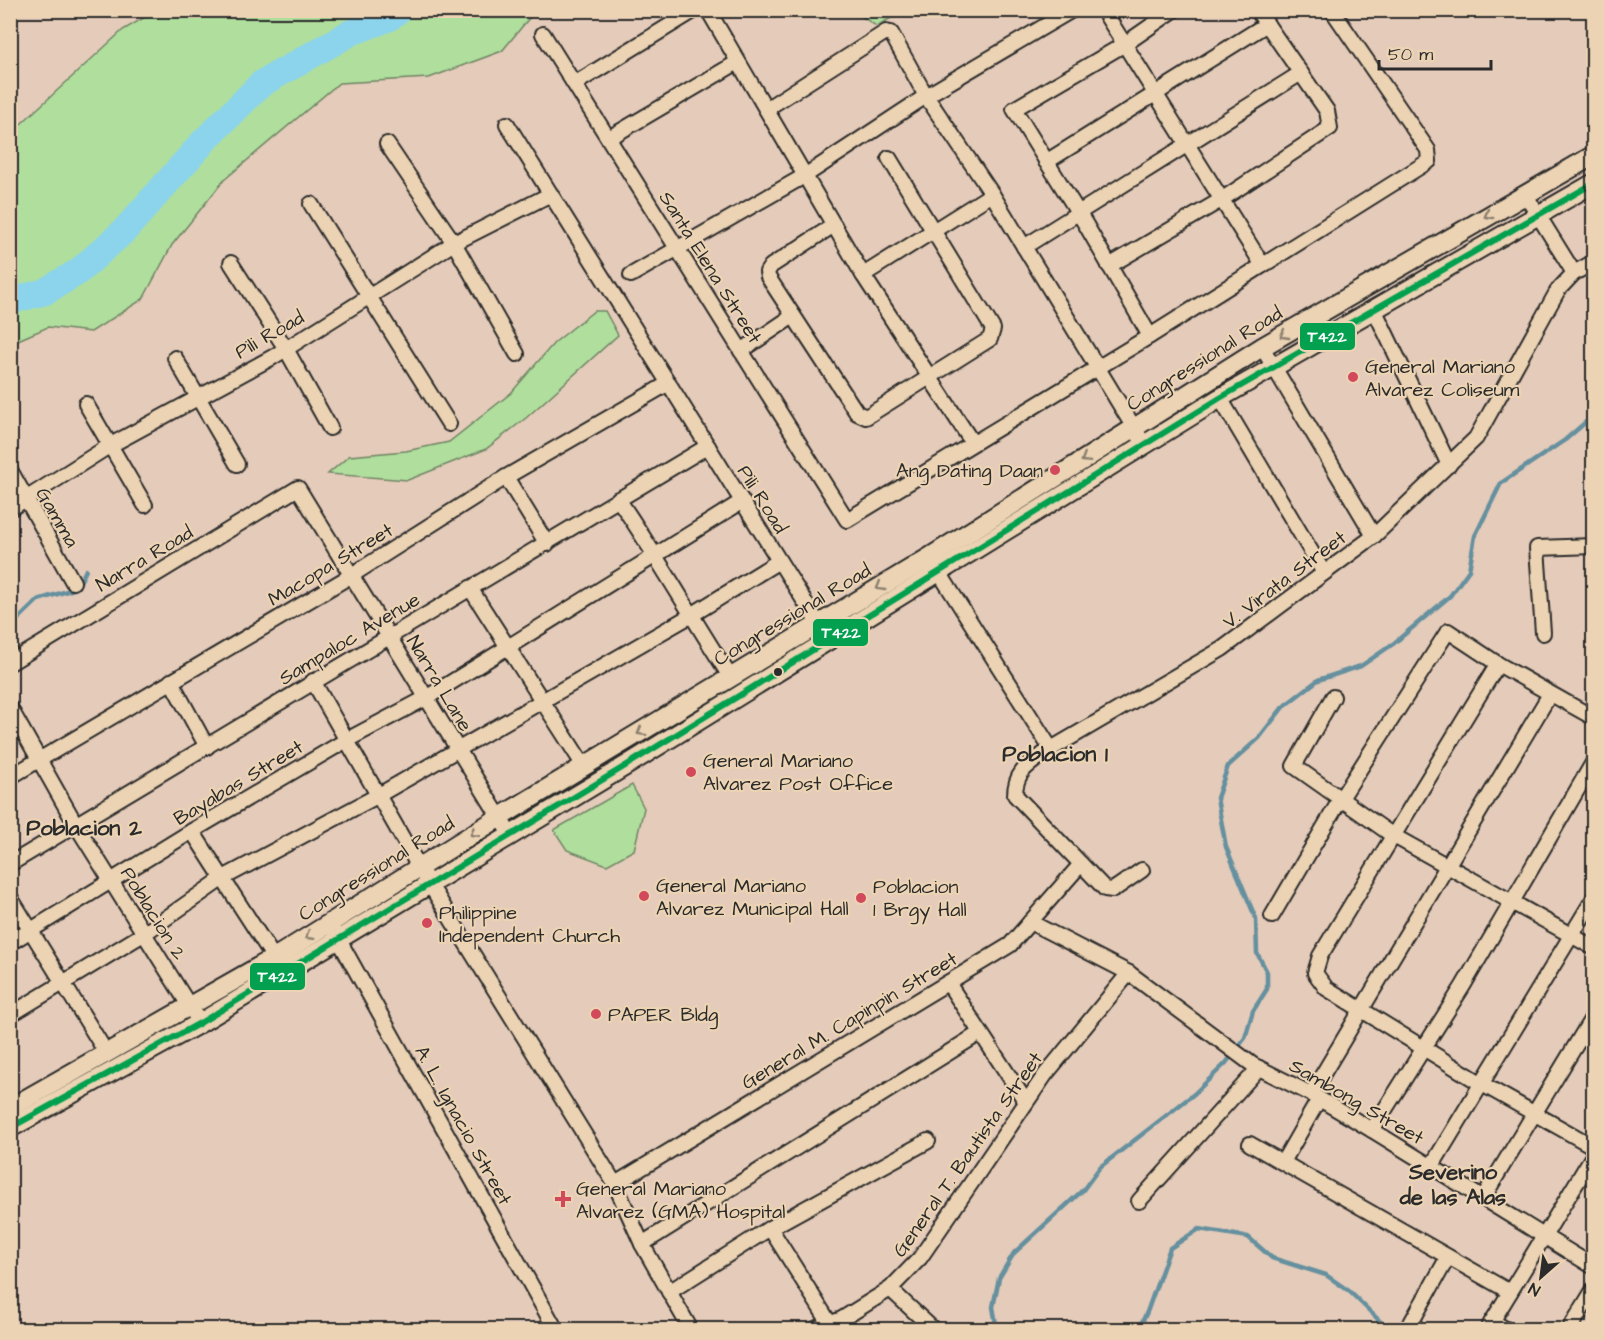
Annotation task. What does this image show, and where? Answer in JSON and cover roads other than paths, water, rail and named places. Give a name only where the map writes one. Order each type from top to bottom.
[{"type":"main road","name":"Congressional Road","points":[[10,1128],[200,1023],[333,931],[419,867],[930,557],[1263,347],[1593,155]]},
{"type":"main road","name":"Congressional Road","points":[[10,1108],[274,958],[430,884],[690,727],[1220,398],[1375,311],[1593,183]]},
{"type":"main road","points":[[679,709],[690,727]]},
{"type":"street","points":[[576,83],[695,10]]},
{"type":"street","points":[[708,10],[863,275],[972,442],[1097,365],[1149,336],[1429,160],[1431,156],[1332,10]]},
{"type":"street","points":[[631,275],[806,175],[926,96],[1072,10]]},
{"type":"street","points":[[1103,10],[1262,264]]},
{"type":"street","points":[[1149,336],[1078,213],[1014,109],[1125,44],[1174,10]]},
{"type":"street","points":[[1109,266],[1221,200],[1330,128],[1327,111],[1257,10]]},
{"type":"street","points":[[1047,162],[1267,24]]},
{"type":"street","points":[[766,109],[888,32],[894,36],[926,96],[992,194],[1146,446]]},
{"type":"street","name":"Santa Elena Street","points":[[543,34],[576,83],[676,249],[847,520],[972,442]]},
{"type":"street","points":[[609,138],[738,62]]},
{"type":"street","points":[[1024,247],[1302,73]]},
{"type":"street","name":"Pili Road","points":[[507,124],[549,195],[669,383],[828,640]]},
{"type":"street","points":[[387,144],[454,243],[517,354]]},
{"type":"street","points":[[834,225],[768,268],[768,277],[860,415],[866,417],[990,339],[993,329],[889,158]]},
{"type":"street","points":[[863,275],[992,194]]},
{"type":"street","points":[[1525,194],[1574,273]]},
{"type":"street","name":"Pili Road","points":[[10,509],[109,446],[198,395],[286,349],[454,243],[549,195]]},
{"type":"street","points":[[310,204],[449,424]]},
{"type":"street","name":"V. Virata Street","points":[[1142,870],[1109,891],[1016,795],[1015,781],[1025,768],[1051,749],[1222,649],[1374,536],[1476,438],[1558,290],[1574,273],[1593,262]]},
{"type":"street","points":[[231,263],[286,349],[330,428]]},
{"type":"street","points":[[1375,311],[1449,465]]},
{"type":"street","points":[[741,351],[793,316]]},
{"type":"street","points":[[1263,347],[1374,536]]},
{"type":"street","points":[[175,357],[237,464]]},
{"type":"street","name":"Macopa Street","points":[[10,777],[352,575],[506,477],[669,383]]},
{"type":"street","points":[[1220,398],[1324,573]]},
{"type":"street","points":[[87,404],[109,446],[145,505]]},
{"type":"street","name":"Sampaloc Avenue","points":[[10,864],[708,446]]},
{"type":"street","name":"Gamma","points":[[10,470],[73,582]]},
{"type":"street","points":[[506,477],[547,544]]},
{"type":"street","name":"Narra Lane","points":[[298,488],[511,836]]},
{"type":"street","name":"Narra Road","points":[[10,663],[298,488]]},
{"type":"street","points":[[618,499],[656,554],[690,616],[731,678]]},
{"type":"street","name":"Bayabas Street","points":[[10,943],[192,831],[345,741],[426,698],[506,646],[741,502]]},
{"type":"street","points":[[1543,633],[1537,548],[1593,546]]},
{"type":"street","points":[[930,557],[1051,749]]},
{"type":"street","points":[[10,1015],[145,933],[223,878],[377,796],[542,702],[779,561]]},
{"type":"street","points":[[470,588],[584,766]]},
{"type":"street","points":[[1272,916],[1340,800],[1448,631],[1498,664],[1593,718]]},
{"type":"street","points":[[1498,664],[1392,835],[1316,964],[1318,980],[1482,1084],[1593,1147]]},
{"type":"street","points":[[171,681],[207,747]]},
{"type":"street","points":[[313,681],[345,741],[419,867],[615,1184],[642,1244],[691,1329]]},
{"type":"street","points":[[1283,1162],[1315,1096],[1362,1010],[1450,866],[1550,694]]},
{"type":"street","points":[[1333,697],[1294,766],[1392,835],[1593,948]]},
{"type":"street","points":[[10,708],[40,760]]},
{"type":"street","name":"Poblacion 2","points":[[40,760],[76,825],[200,1023]]},
{"type":"street","points":[[1372,1130],[1463,986],[1510,902],[1588,782],[1593,761]]},
{"type":"street","points":[[192,831],[274,958]]},
{"type":"street","name":"General M. Capinpin Street","points":[[615,1184],[1010,945],[1081,864]]},
{"type":"street","points":[[10,897],[107,1054]]},
{"type":"street","points":[[1431,1167],[1593,898]]},
{"type":"street","name":"Sambong Street","points":[[1030,922],[1129,973],[1256,1067],[1315,1096],[1593,1267]]},
{"type":"street","name":"A. L. Ignacio Street","points":[[333,931],[556,1329]]},
{"type":"street","name":"General T. Bautista Street","points":[[813,1329],[842,1318],[890,1289],[920,1258],[1026,1101],[1129,973]]},
{"type":"street","points":[[948,983],[1026,1101]]},
{"type":"street","points":[[1483,1198],[1593,1015]]},
{"type":"street","points":[[642,1244],[980,1034]]},
{"type":"street","points":[[1139,1201],[1256,1067]]},
{"type":"street","points":[[669,1292],[770,1228],[928,1141]]},
{"type":"street","points":[[1250,1144],[1510,1292]]},
{"type":"street","points":[[1507,1329],[1490,1325],[1593,1154]]},
{"type":"street","points":[[770,1228],[829,1322]]},
{"type":"street","points":[[1407,1329],[1448,1257]]},
{"type":"street","points":[[890,1289],[934,1329]]},
{"type":"street","points":[[1569,1329],[1593,1289]]},
{"type":"waterway","points":[[10,301],[44,292],[78,272],[124,231],[204,141],[261,84],[350,33],[389,18],[399,10]]},
{"type":"waterway","points":[[997,1330],[993,1307],[999,1278],[1014,1253],[1083,1190],[1100,1167],[1194,1094],[1226,1063],[1245,1038],[1253,1011],[1267,989],[1267,972],[1257,953],[1256,919],[1226,847],[1217,798],[1228,766],[1259,738],[1283,707],[1318,680],[1361,666],[1393,644],[1450,596],[1469,570],[1475,536],[1501,483],[1565,440],[1594,415]]},
{"type":"waterway","points":[[10,627],[38,600],[77,588],[86,570]]},
{"type":"waterway","points":[[1138,1330],[1147,1312],[1170,1248],[1199,1229],[1248,1237],[1272,1258],[1326,1275],[1349,1291],[1389,1330]]},
{"type":"place","name":"General Mariano Alvarez Coliseum","points":[[1353,377]]},
{"type":"place","name":"Ang Dating Daan","points":[[1055,470]]},
{"type":"place","name":"General Mariano Alvarez Post Office","points":[[691,772]]},
{"type":"place","name":"General Mariano Alvarez Municipal Hall","points":[[644,896]]},
{"type":"place","name":"Poblacion 1 Brgy Hall","points":[[861,898]]},
{"type":"place","name":"Philippine Independent Church","points":[[427,923]]},
{"type":"place","name":"PAPER Bldg","points":[[596,1014]]},
{"type":"place","name":"General Mariano Alvarez (GMA) Hospital","points":[[563,1199]]},
{"type":"district","name":"Poblacion 1","points":[[1055,753]]},
{"type":"district","name":"Poblacion 2","points":[[84,827]]},
{"type":"district","name":"Severino de las Alas","points":[[1453,1184]]}]
